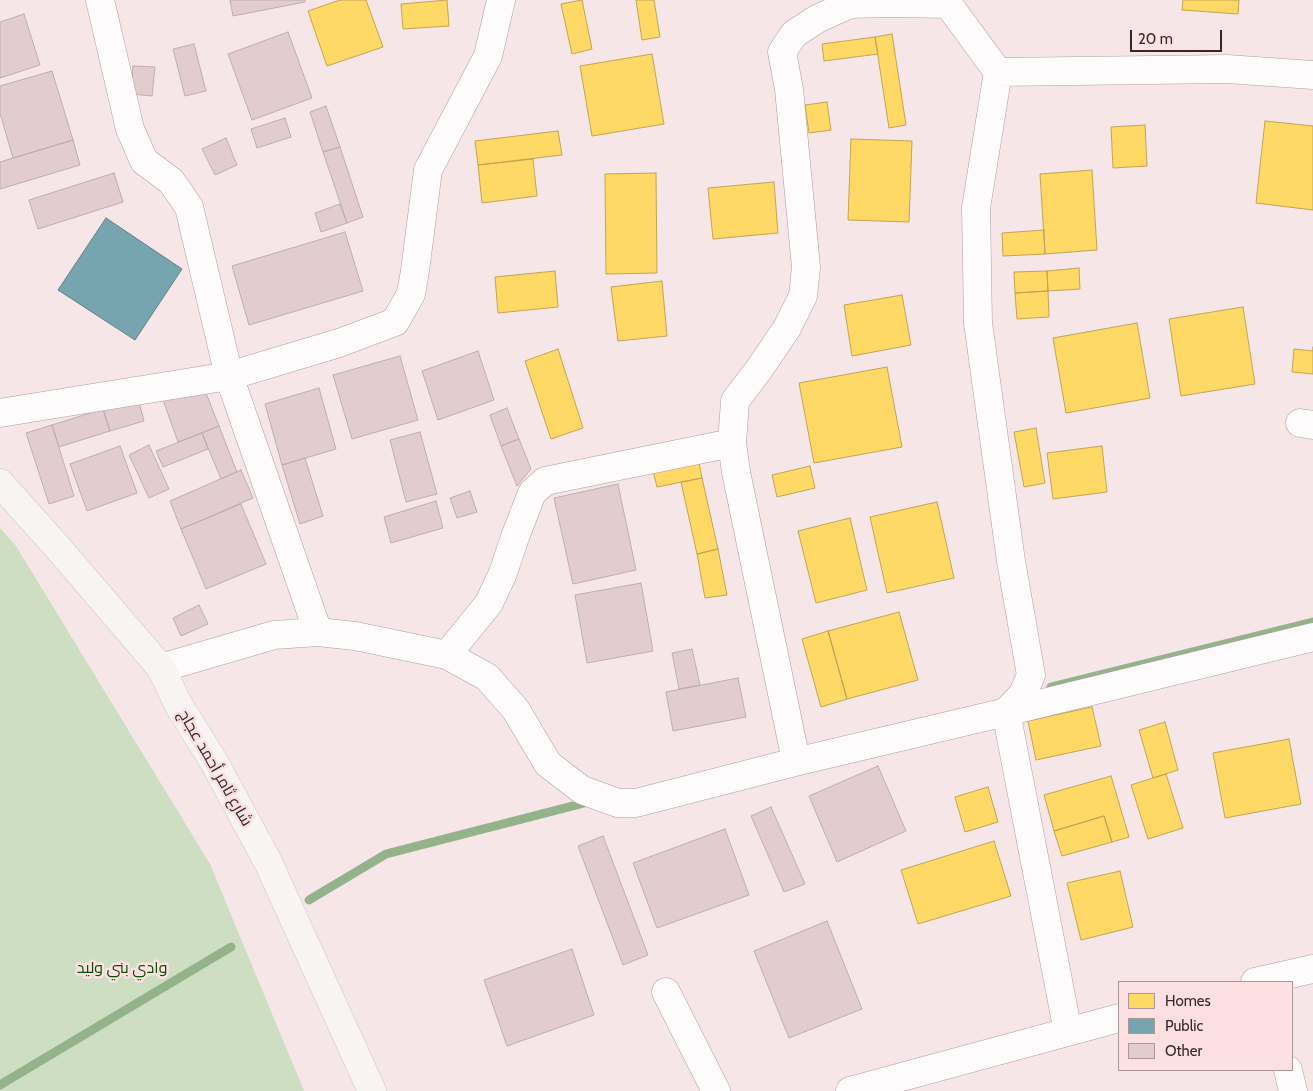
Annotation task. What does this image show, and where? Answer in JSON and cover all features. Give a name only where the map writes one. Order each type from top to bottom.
[{"type":"main road","name":"شارع ثامر أحمد عجاج","points":[[0,483],[161,668],[178,704],[214,762],[268,862],[372,1091]]},
{"type":"street","points":[[100,0],[130,129],[144,161],[171,181],[189,207],[229,376],[318,632]]},
{"type":"street","points":[[0,413],[229,376],[339,343],[395,322],[411,294],[428,170],[488,56],[501,0]]},
{"type":"street","points":[[795,762],[736,472],[732,443],[735,401],[787,328],[803,296],[806,267],[789,89],[782,52],[794,34],[816,19],[850,4],[948,4],[998,72],[976,208],[978,323],[1010,561],[1031,675],[1023,694],[1006,712]]},
{"type":"street","points":[[998,72],[1227,69],[1313,75]]},
{"type":"street","points":[[447,655],[489,603],[532,493],[545,481],[732,443]]},
{"type":"street","points":[[161,668],[274,635],[318,632],[356,636],[447,655],[487,677],[516,710],[548,764],[582,790],[618,803],[636,803],[795,762],[1313,637]]},
{"type":"street","points":[[1006,712],[1068,1032]]},
{"type":"street","points":[[1262,981],[1313,969]]},
{"type":"street","points":[[666,992],[716,1091]]},
{"type":"street","points":[[850,1091],[1118,1018]]},
{"type":"street","points":[[1288,1071],[1293,1091]]},
{"type":"green space","name":"وادي بني وليد","points":[[0,528],[16,546],[210,864],[304,1091],[0,1091]]},
{"type":"building: Homes","points":[[340,0],[366,0],[383,47],[327,66],[308,11]]},
{"type":"building: Homes","points":[[447,0],[449,26],[403,29],[401,4]]},
{"type":"building: Homes","points":[[582,0],[592,49],[572,54],[561,4]]},
{"type":"building: Homes","points":[[636,0],[654,0],[660,37],[642,40]]},
{"type":"building: Homes","points":[[1183,0],[1239,0],[1238,14],[1182,10]]},
{"type":"building: Homes","points":[[892,34],[906,125],[889,128],[875,37]]},
{"type":"building: Homes","points":[[875,37],[878,54],[824,61],[822,44]]},
{"type":"building: Homes","points":[[652,54],[664,124],[592,136],[580,66]]},
{"type":"building: Homes","points":[[827,102],[831,130],[809,133],[805,105]]},
{"type":"building: Homes","points":[[1265,121],[1313,126],[1313,210],[1256,203]]},
{"type":"building: Homes","points":[[1145,125],[1147,166],[1113,168],[1111,127]]},
{"type":"building: Homes","points":[[558,131],[562,155],[478,165],[475,141]]},
{"type":"building: Homes","points":[[851,139],[912,141],[909,222],[848,220]]},
{"type":"building: Homes","points":[[533,159],[537,196],[482,203],[478,165]]},
{"type":"building: Homes","points":[[1092,170],[1097,250],[1045,254],[1040,174]]},
{"type":"building: Homes","points":[[656,173],[657,273],[606,274],[605,174]]},
{"type":"building: Homes","points":[[774,182],[778,233],[713,239],[708,188]]},
{"type":"building: Homes","points":[[1044,230],[1045,254],[1003,256],[1002,233]]},
{"type":"building: Homes","points":[[1079,268],[1080,289],[1048,291],[1047,271]]},
{"type":"building: Homes","points":[[555,271],[558,307],[498,313],[495,277]]},
{"type":"building: Homes","points":[[1047,271],[1048,291],[1015,293],[1014,272]]},
{"type":"building: Homes","points":[[662,281],[667,336],[618,341],[611,287]]},
{"type":"building: Homes","points":[[1048,291],[1049,317],[1017,319],[1015,293]]},
{"type":"building: Homes","points":[[902,295],[911,345],[852,356],[844,305]]},
{"type":"building: Homes","points":[[1243,307],[1255,384],[1181,396],[1169,319]]},
{"type":"building: Homes","points":[[1137,323],[1150,398],[1066,413],[1053,338]]},
{"type":"building: Homes","points":[[558,349],[583,428],[551,439],[525,361]]},
{"type":"building: Homes","points":[[1294,349],[1313,351],[1313,374],[1292,372]]},
{"type":"building: Homes","points":[[887,367],[902,447],[814,463],[799,383]]},
{"type":"building: Homes","points":[[1036,428],[1045,483],[1024,487],[1014,432]]},
{"type":"building: Homes","points":[[1102,446],[1107,492],[1053,499],[1047,453]]},
{"type":"building: Homes","points":[[699,462],[702,478],[657,487],[653,471]]},
{"type":"building: Homes","points":[[810,466],[815,488],[777,497],[772,475]]},
{"type":"building: Homes","points":[[702,478],[718,549],[697,554],[681,482]]},
{"type":"building: Homes","points":[[937,502],[954,578],[887,593],[870,517]]},
{"type":"building: Homes","points":[[850,518],[867,590],[816,603],[798,531]]},
{"type":"building: Homes","points":[[718,549],[727,595],[705,598],[697,554]]},
{"type":"building: Homes","points":[[899,612],[918,680],[847,699],[828,631]]},
{"type":"building: Homes","points":[[828,631],[847,699],[821,707],[802,639]]},
{"type":"building: Homes","points":[[1092,707],[1101,746],[1036,760],[1028,721]]},
{"type":"building: Homes","points":[[1165,722],[1178,770],[1153,778],[1139,730]]},
{"type":"building: Homes","points":[[1289,739],[1301,804],[1225,818],[1213,753]]},
{"type":"building: Homes","points":[[1166,774],[1183,828],[1148,839],[1131,785]]},
{"type":"building: Homes","points":[[1111,776],[1129,837],[1112,842],[1104,816],[1054,831],[1044,795]]},
{"type":"building: Homes","points":[[988,787],[998,822],[965,832],[955,797]]},
{"type":"building: Homes","points":[[1104,816],[1112,842],[1062,856],[1054,831]]},
{"type":"building: Homes","points":[[994,841],[1011,896],[918,924],[901,870]]},
{"type":"building: Homes","points":[[1120,871],[1133,927],[1081,940],[1067,883]]},
{"type":"building: Public","points":[[106,218],[182,269],[135,340],[58,290]]},
{"type":"building: Other","points":[[230,0],[305,0],[305,2],[233,16]]},
{"type":"building: Other","points":[[24,14],[40,65],[0,78],[0,22]]},
{"type":"building: Other","points":[[288,32],[312,98],[252,120],[228,54]]},
{"type":"building: Other","points":[[194,44],[206,91],[185,96],[173,49]]},
{"type":"building: Other","points":[[133,66],[155,67],[152,96],[131,94]]},
{"type":"building: Other","points":[[52,71],[73,140],[13,158],[0,113],[0,86]]},
{"type":"building: Other","points":[[326,106],[340,147],[323,152],[310,112]]},
{"type":"building: Other","points":[[285,118],[291,137],[257,148],[251,129]]},
{"type":"building: Other","points":[[226,138],[237,165],[215,175],[202,149]]},
{"type":"building: Other","points":[[73,140],[80,165],[0,189],[0,162]]},
{"type":"building: Other","points":[[340,147],[363,217],[347,223],[323,152]]},
{"type":"building: Other","points":[[114,173],[123,202],[38,229],[29,200]]},
{"type":"building: Other","points":[[340,204],[347,223],[321,232],[315,213]]},
{"type":"building: Other","points":[[345,232],[363,291],[249,325],[232,266]]},
{"type":"building: Other","points":[[478,351],[494,400],[438,420],[422,371]]},
{"type":"building: Other","points":[[400,356],[418,420],[352,439],[333,375]]},
{"type":"building: Other","points":[[204,388],[219,426],[178,442],[162,397]]},
{"type":"building: Other","points":[[319,388],[336,449],[282,465],[265,404]]},
{"type":"building: Other","points":[[138,398],[144,421],[110,431],[103,409]]},
{"type":"building: Other","points":[[507,408],[519,439],[501,446],[490,415]]},
{"type":"building: Other","points":[[103,409],[110,431],[59,447],[52,425]]},
{"type":"building: Other","points":[[52,425],[74,496],[49,504],[26,433]]},
{"type":"building: Other","points":[[219,426],[237,472],[221,479],[202,433]]},
{"type":"building: Other","points":[[420,432],[437,494],[406,502],[390,440]]},
{"type":"building: Other","points":[[202,433],[208,449],[163,467],[156,451]]},
{"type":"building: Other","points":[[519,439],[531,469],[517,486],[501,446]]},
{"type":"building: Other","points":[[149,445],[169,489],[149,498],[129,455]]},
{"type":"building: Other","points":[[120,446],[137,493],[87,511],[70,464]]},
{"type":"building: Other","points":[[305,458],[323,516],[300,524],[282,465]]},
{"type":"building: Other","points":[[241,470],[253,498],[181,529],[170,501]]},
{"type":"building: Other","points":[[618,484],[636,570],[573,584],[554,498]]},
{"type":"building: Other","points":[[470,491],[477,512],[457,518],[450,498]]},
{"type":"building: Other","points":[[436,501],[443,528],[391,543],[384,517]]},
{"type":"building: Other","points":[[241,504],[266,564],[206,589],[181,529]]},
{"type":"building: Other","points":[[641,583],[653,651],[587,663],[575,595]]},
{"type":"building: Other","points":[[199,605],[208,624],[181,636],[173,618]]},
{"type":"building: Other","points":[[692,649],[700,685],[679,689],[672,653]]},
{"type":"building: Other","points":[[738,678],[746,717],[673,731],[666,692]]},
{"type":"building: Other","points":[[878,766],[906,831],[837,862],[809,796]]},
{"type":"building: Other","points":[[771,807],[805,884],[784,892],[751,816]]},
{"type":"building: Other","points":[[725,829],[749,895],[657,928],[633,863]]},
{"type":"building: Other","points":[[603,836],[648,955],[623,965],[578,846]]},
{"type":"building: Other","points":[[827,921],[862,1009],[789,1038],[754,951]]},
{"type":"building: Other","points":[[572,949],[594,1015],[507,1046],[484,980]]},
{"type":"waterway","points":[[1051,687],[1313,622]]},
{"type":"waterway","points":[[309,900],[386,854],[592,801]]},
{"type":"waterway","points":[[0,1085],[231,947]]}]
